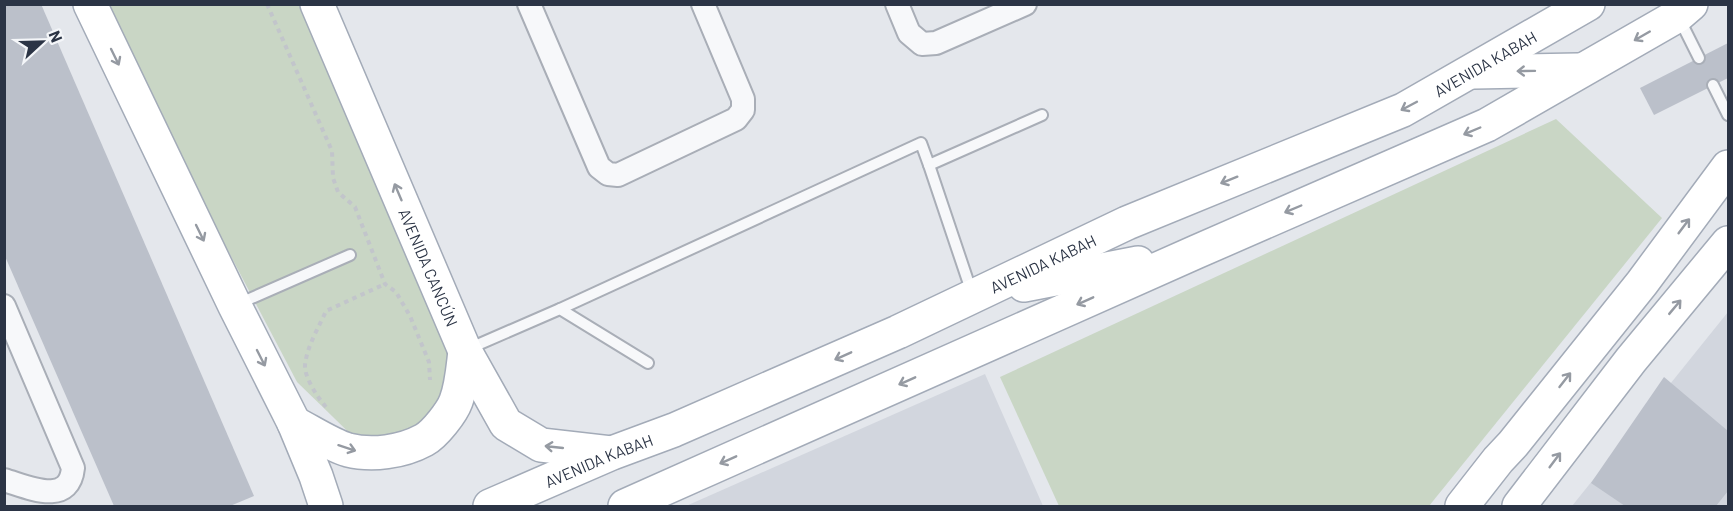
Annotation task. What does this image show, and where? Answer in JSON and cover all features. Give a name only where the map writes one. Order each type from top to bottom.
[{"type":"main road","points":[[90,4],[235,306],[294,423],[326,507]]},
{"type":"main road","name":"AVENIDA CANCÚN","points":[[317,4],[465,351],[506,424],[541,445],[612,453]]},
{"type":"main road","name":"AVENIDA KABAH","points":[[490,507],[612,453],[696,421],[898,332],[1165,207],[1403,110],[1588,4]]},
{"type":"main road","points":[[624,507],[1487,125],[1690,8]]},
{"type":"main road","points":[[1469,72],[1583,70]]},
{"type":"main road","points":[[1462,507],[1635,292],[1728,167]]},
{"type":"main road","points":[[1519,507],[1631,360],[1727,246]]},
{"type":"main road","points":[[972,296],[1196,252]]},
{"type":"main road","points":[[294,423],[346,450],[370,453],[389,452],[426,439],[443,421],[455,403],[461,384],[465,351]]},
{"type":"main road","points":[[1498,460],[1631,360]]},
{"type":"street","points":[[529,4],[599,167],[608,174],[618,175],[736,119],[743,110],[743,99],[704,4]]},
{"type":"street","points":[[897,4],[909,33],[922,44],[936,43],[1025,4]]},
{"type":"street","points":[[4,306],[73,468],[72,478],[57,492],[47,492],[4,480]]},
{"type":"lane","points":[[1690,8],[1699,58]]},
{"type":"lane","points":[[1713,85],[1728,115]]},
{"type":"lane","points":[[930,165],[1042,115]]},
{"type":"lane","points":[[465,351],[921,143],[972,296]]},
{"type":"lane","points":[[235,306],[350,255]]},
{"type":"lane","points":[[560,309],[648,363]]},
{"type":"path","points":[[267,4],[332,151],[333,178],[338,192],[355,207],[385,284],[396,292],[410,316],[429,362],[430,384]]},
{"type":"path","points":[[329,410],[317,397],[305,367],[308,352],[326,311],[385,284]]},
{"type":"shaded area","points":[[1728,312],[1728,506],[1572,506]]},
{"type":"shaded area","points":[[985,374],[1043,506],[686,506]]},
{"type":"green space","points":[[99,5],[313,5],[465,351],[455,403],[370,453],[297,382]]},
{"type":"green space","points":[[1556,119],[1662,218],[1429,506],[1059,506],[1000,377]]},
{"type":"building","points":[[4,4],[41,4],[254,496],[230,506],[114,506],[4,254]]},
{"type":"building","points":[[1728,43],[1728,78],[1654,115],[1640,88]]},
{"type":"building","points":[[1664,377],[1728,431],[1728,491],[1716,506],[1625,506],[1591,483]]}]
